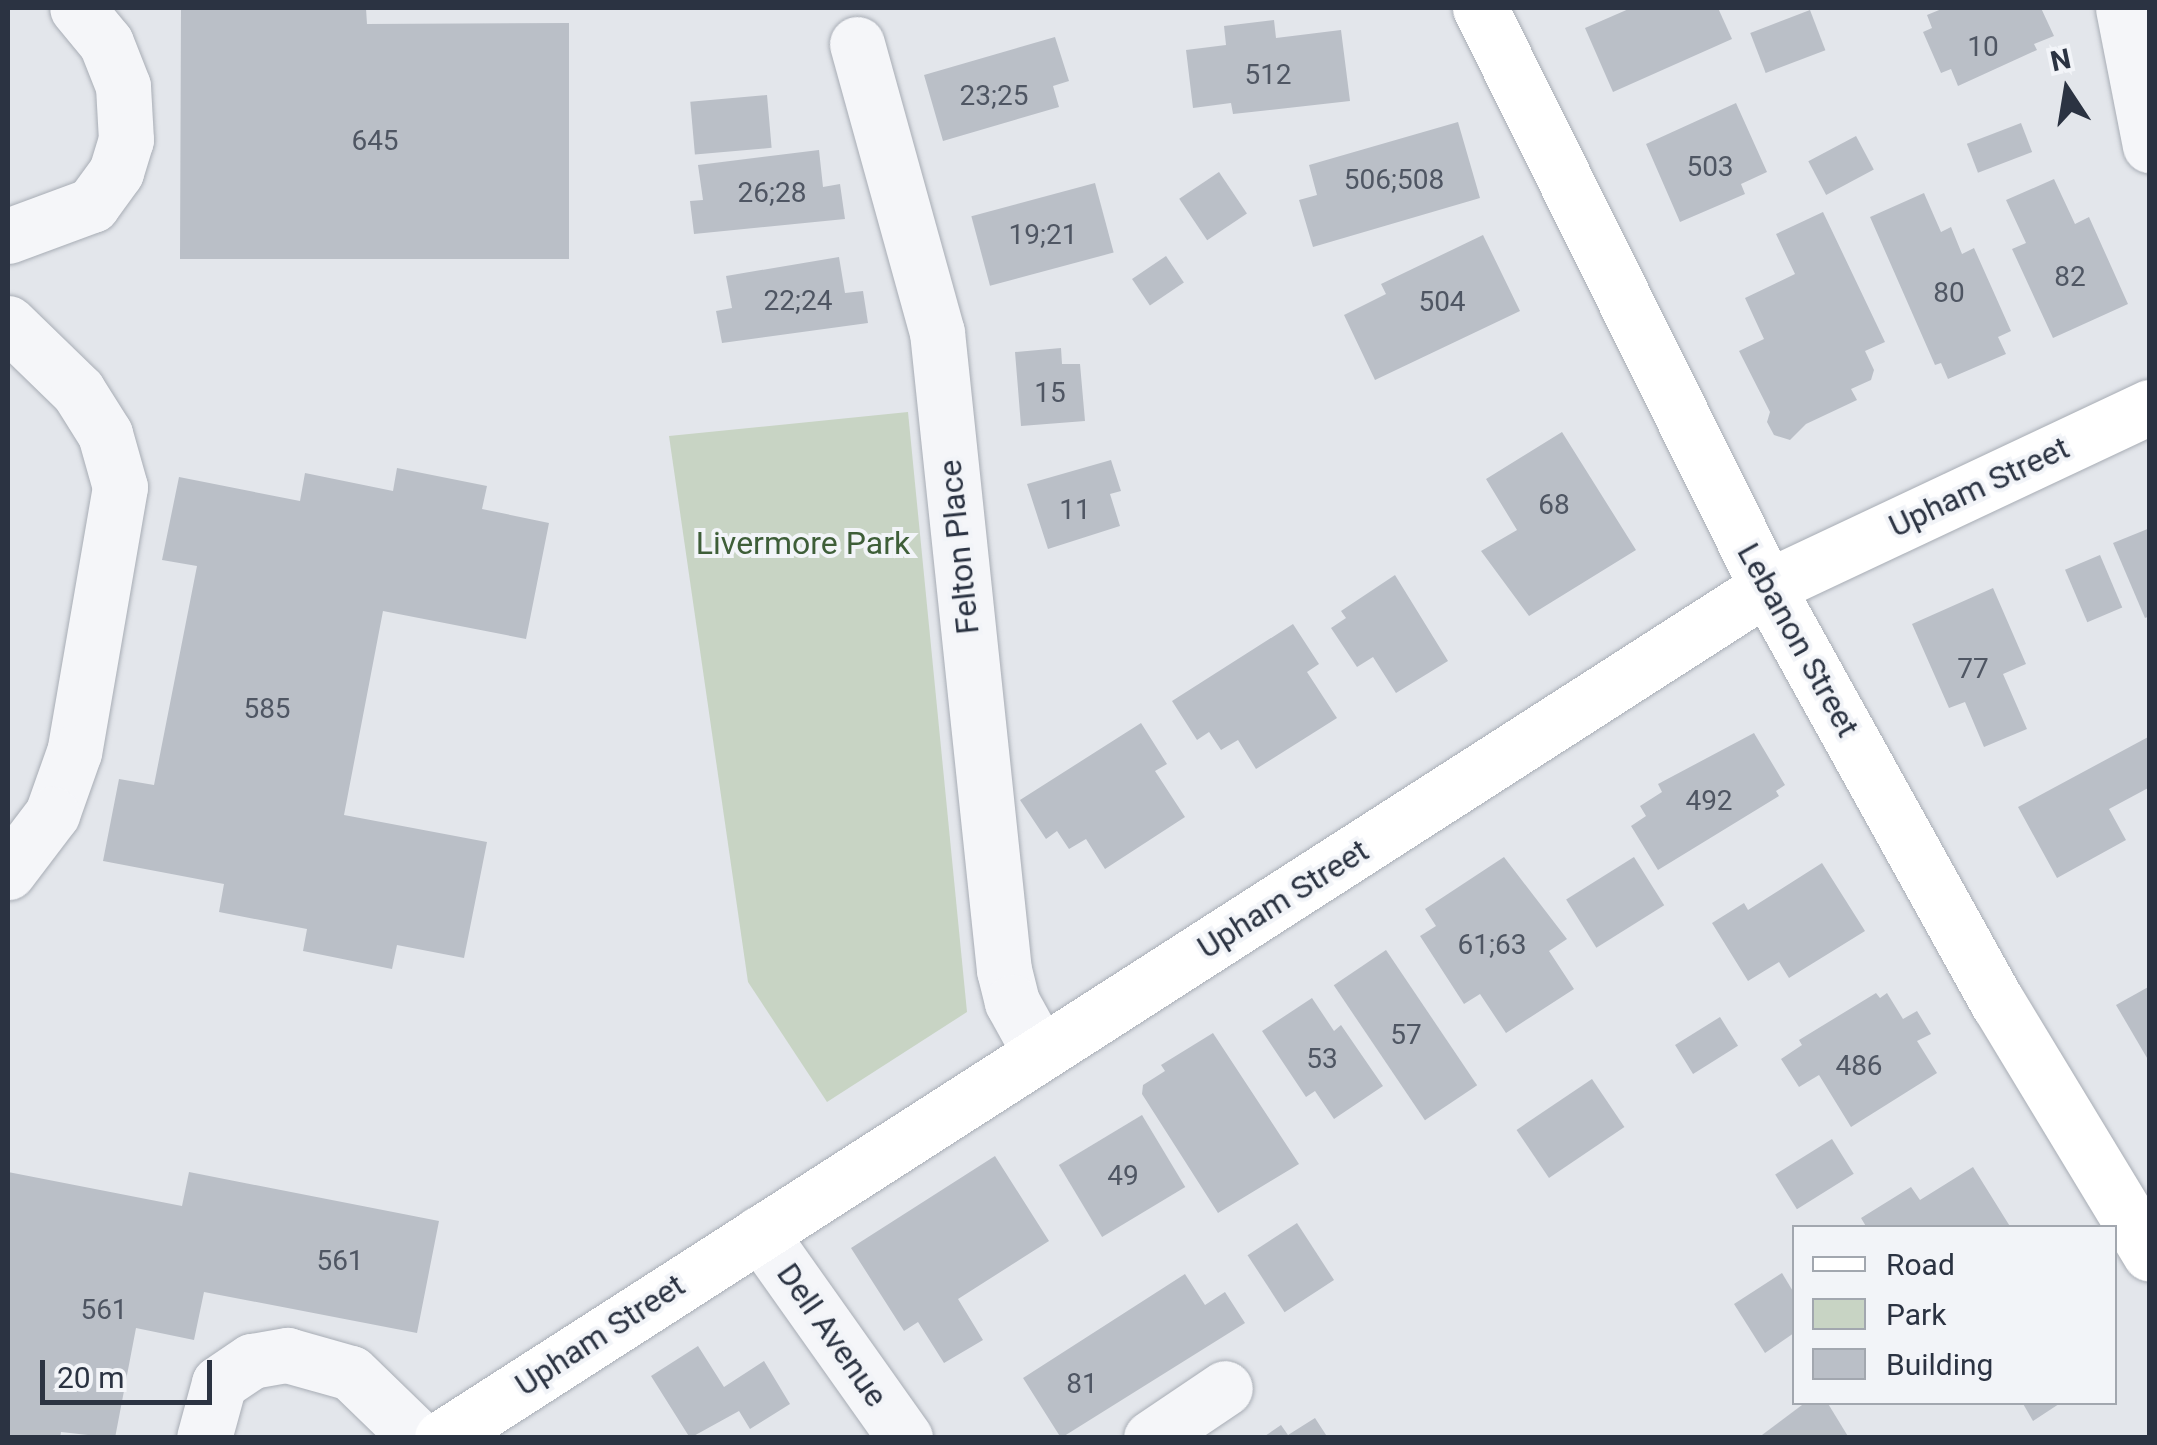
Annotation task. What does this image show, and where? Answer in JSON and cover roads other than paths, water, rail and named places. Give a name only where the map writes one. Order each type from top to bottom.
[{"type":"main road","name":"Lebanon Street","points":[[1480,8],[1767,587],[1998,1003],[2150,1254]]},
{"type":"main road","name":"Upham Street","points":[[442,1438],[1039,1051],[1767,587],[2150,406]]},
{"type":"street","points":[[2123,8],[2150,144]]},
{"type":"street","points":[[8,236],[34,232],[92,206],[116,172],[128,107],[117,63],[88,10]]},
{"type":"street","name":"Felton Place","points":[[857,44],[937,332],[1004,970],[1012,1002],[1039,1051]]},
{"type":"street","points":[[8,322],[78,390],[105,434],[120,487],[74,752],[52,814],[8,872]]},
{"type":"street","name":"Dell Avenue","points":[[760,1233],[905,1438]]},
{"type":"street","points":[[204,1438],[219,1383],[252,1361],[287,1356],[350,1372],[418,1438]]},
{"type":"street","points":[[1150,1438],[1226,1388]]},
{"type":"park label","name":"Livermore Park","points":[[803,543]]}]
